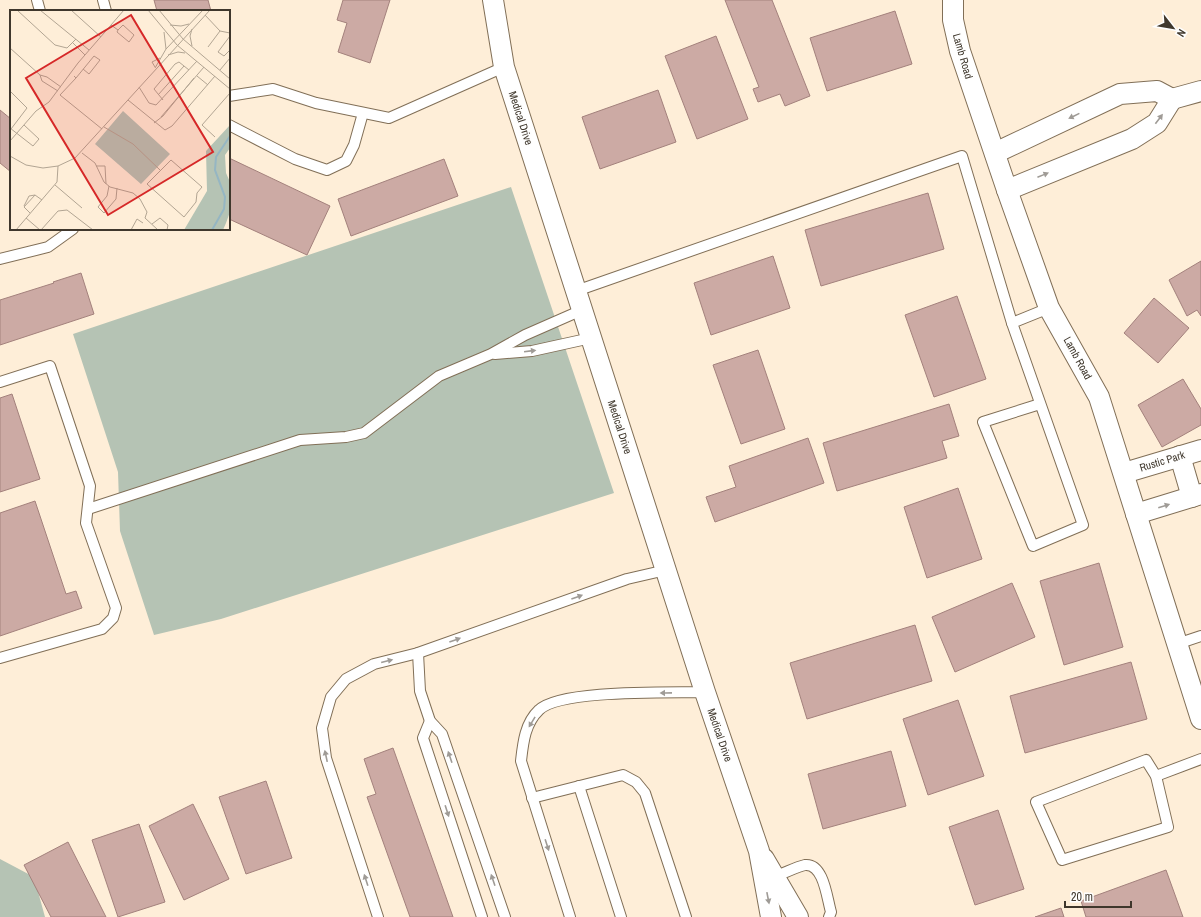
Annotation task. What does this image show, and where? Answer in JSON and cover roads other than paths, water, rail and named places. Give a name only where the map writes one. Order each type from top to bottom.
[{"type":"street","name":"Medical Drive","points":[[493,0],[504,67],[705,692],[759,851],[771,917]]},
{"type":"street","name":"Lamb Road","points":[[953,0],[953,20],[960,51],[1007,190],[1049,308],[1099,397],[1201,719]]},
{"type":"street","points":[[1007,190],[1132,139],[1157,123],[1172,99],[1201,90]]},
{"type":"street","points":[[995,153],[1120,94],[1157,91],[1172,99]]},
{"type":"street","name":"Rustic Park","points":[[1124,473],[1201,450]]},
{"type":"street","points":[[1136,514],[1197,496],[1180,456]]},
{"type":"street","name":"Medical Drive","points":[[759,851],[776,876],[798,917]]},
{"type":"lane","points":[[37,0],[40,10]]},
{"type":"lane","points":[[103,0],[106,10]]},
{"type":"lane","points":[[230,96],[273,89],[316,103],[389,118],[504,67]]},
{"type":"lane","points":[[230,126],[295,160],[327,170],[346,161],[354,145],[363,113]]},
{"type":"lane","points":[[576,291],[962,156],[1012,323],[1083,525],[1033,546],[984,422],[1040,404]]},
{"type":"lane","points":[[0,259],[48,247],[72,230]]},
{"type":"lane","points":[[1012,323],[1049,308]]},
{"type":"lane","points":[[88,509],[300,440],[346,437],[364,433],[439,376],[491,354],[524,335],[582,310]]},
{"type":"lane","points":[[491,354],[532,351],[591,338]]},
{"type":"lane","points":[[0,382],[50,366],[90,486],[86,523],[116,608],[113,618],[102,629],[0,658]]},
{"type":"lane","points":[[378,917],[326,758],[322,728],[331,696],[346,679],[374,664],[418,653],[627,579],[666,570]]},
{"type":"lane","points":[[1177,644],[1201,636]]},
{"type":"lane","points":[[418,653],[420,691],[430,721],[442,734],[505,917]]},
{"type":"lane","points":[[570,917],[521,761],[524,735],[539,709],[569,697],[705,692]]},
{"type":"lane","points":[[430,721],[424,738],[482,917]]},
{"type":"lane","points":[[1156,776],[1201,759]]},
{"type":"lane","points":[[1146,760],[1156,776],[1168,827],[1062,860],[1036,802],[1146,760]]},
{"type":"lane","points":[[532,798],[623,776],[636,782],[645,793],[686,917]]},
{"type":"lane","points":[[579,786],[621,917]]},
{"type":"lane","points":[[776,876],[806,865],[814,867],[820,872],[831,912],[829,917]]}]
